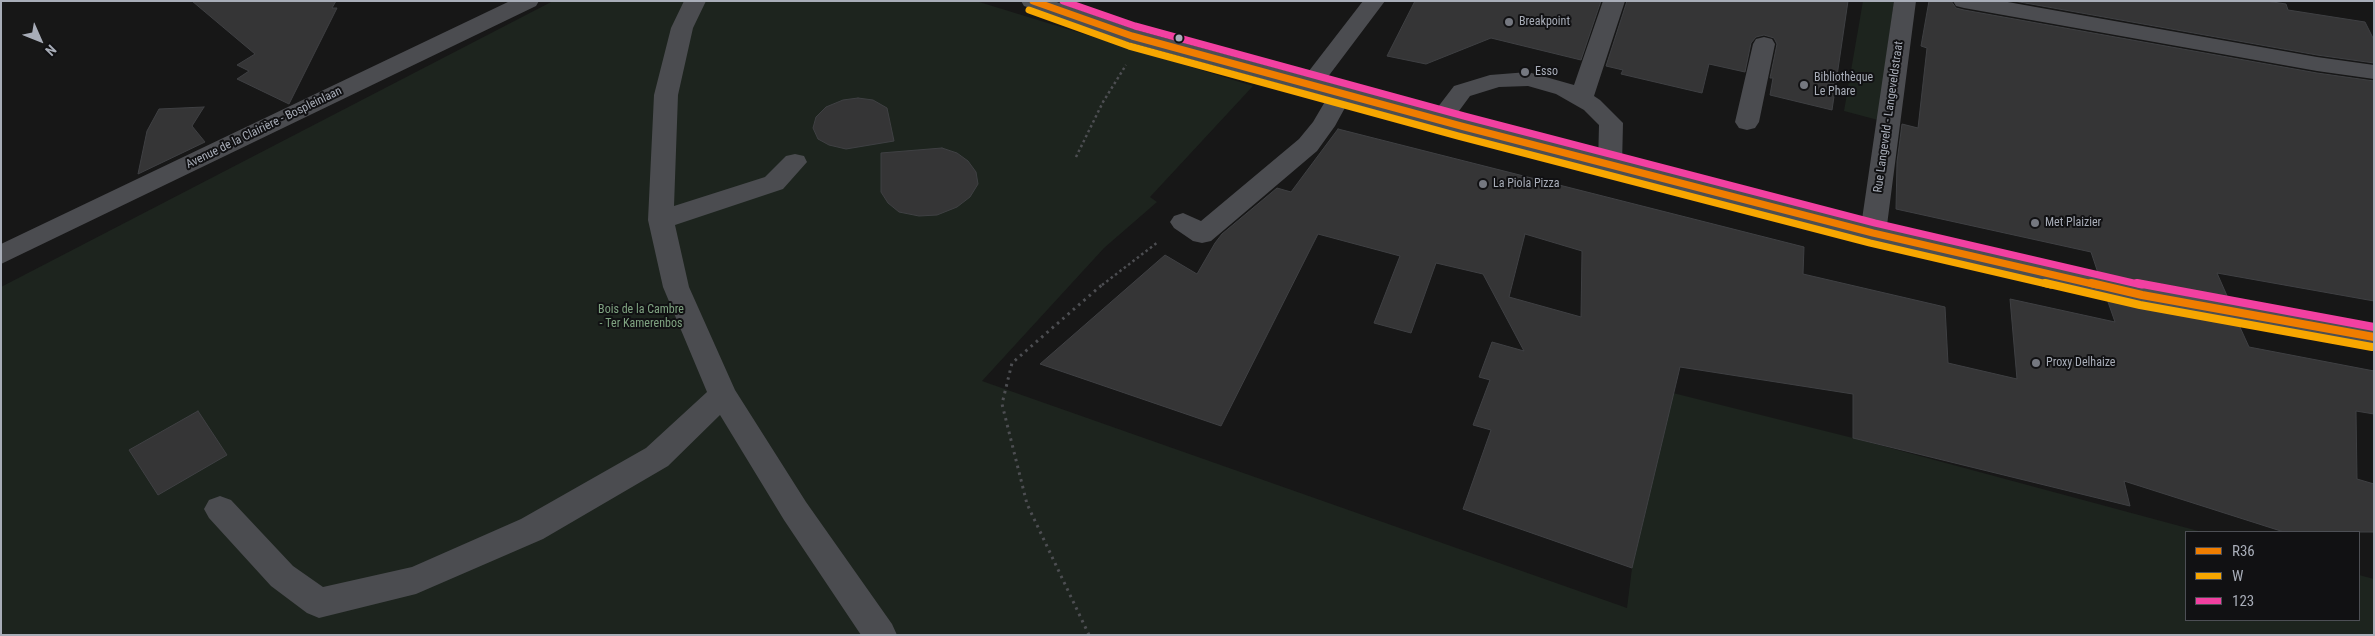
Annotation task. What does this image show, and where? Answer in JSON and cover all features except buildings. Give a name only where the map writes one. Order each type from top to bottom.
[{"type":"main road","points":[[1032,1],[1145,39],[1440,120],[1873,234],[2142,295],[2374,337]]},
{"type":"street","name":"Avenue de la Clairière - Bospleinlaan","points":[[1,255],[528,1]]},
{"type":"street","points":[[695,1],[682,28],[666,95],[661,220],[676,287],[723,395],[795,511],[880,635]]},
{"type":"street","points":[[1310,84],[1374,1]]},
{"type":"street","points":[[1581,99],[1614,1]]},
{"type":"street","name":"Rue Langeveld - Langeveldstraat","points":[[1873,234],[1905,1]]},
{"type":"street","points":[[1964,1],[2317,64],[2374,72]]},
{"type":"street","points":[[1747,122],[1764,44]]},
{"type":"street","points":[[1440,120],[1462,91],[1498,80],[1528,79],[1564,89],[1592,106],[1611,123],[1610,165]]},
{"type":"street","points":[[1184,222],[1202,234],[1308,144],[1323,126],[1341,93]]},
{"type":"street","points":[[661,220],[774,183],[795,162]]},
{"type":"street","points":[[220,509],[282,576],[319,604],[416,580],[532,529],[657,457],[723,395]]},
{"type":"path","points":[[1076,157],[1103,102],[1145,39]]},
{"type":"path","points":[[1089,635],[1027,504],[1002,404],[1012,363],[1094,291],[1184,222]]},
{"type":"green space","name":"Bois de la Cambre - Ter Kamerenbos","points":[[553,1],[976,1],[1253,86],[1150,197],[1157,202],[1104,248],[982,381],[1627,608],[1632,568],[1673,393],[1853,438],[2198,531],[2185,531],[2185,621],[2360,621],[2360,575],[2374,579],[2374,635],[1,635],[1,287]]},
{"type":"green space","points":[[1863,1],[1894,1],[1878,120],[1844,111]]},
{"type":"transit line","name":"R36","points":[[1033,1],[1132,36],[1461,126],[1873,233],[2142,295],[2374,337]]},
{"type":"transit line","name":"123","points":[[1063,1],[1135,26],[1464,116],[1875,223],[2144,285],[2374,327]]},
{"type":"transit line","name":"W","points":[[1029,10],[1129,46],[1458,136],[1870,243],[2140,305],[2372,347]]},
{"type":"place","name":"Breakpoint","points":[[1509,22]]},
{"type":"place","name":"Esso","points":[[1525,72]]},
{"type":"place","name":"Bibliothèque Le Phare","points":[[1804,85]]},
{"type":"place","name":"La Piola Pizza","points":[[1483,184]]},
{"type":"place","name":"Met Plaizier","points":[[2035,223]]},
{"type":"place","name":"Proxy Delhaize","points":[[2036,363]]}]
